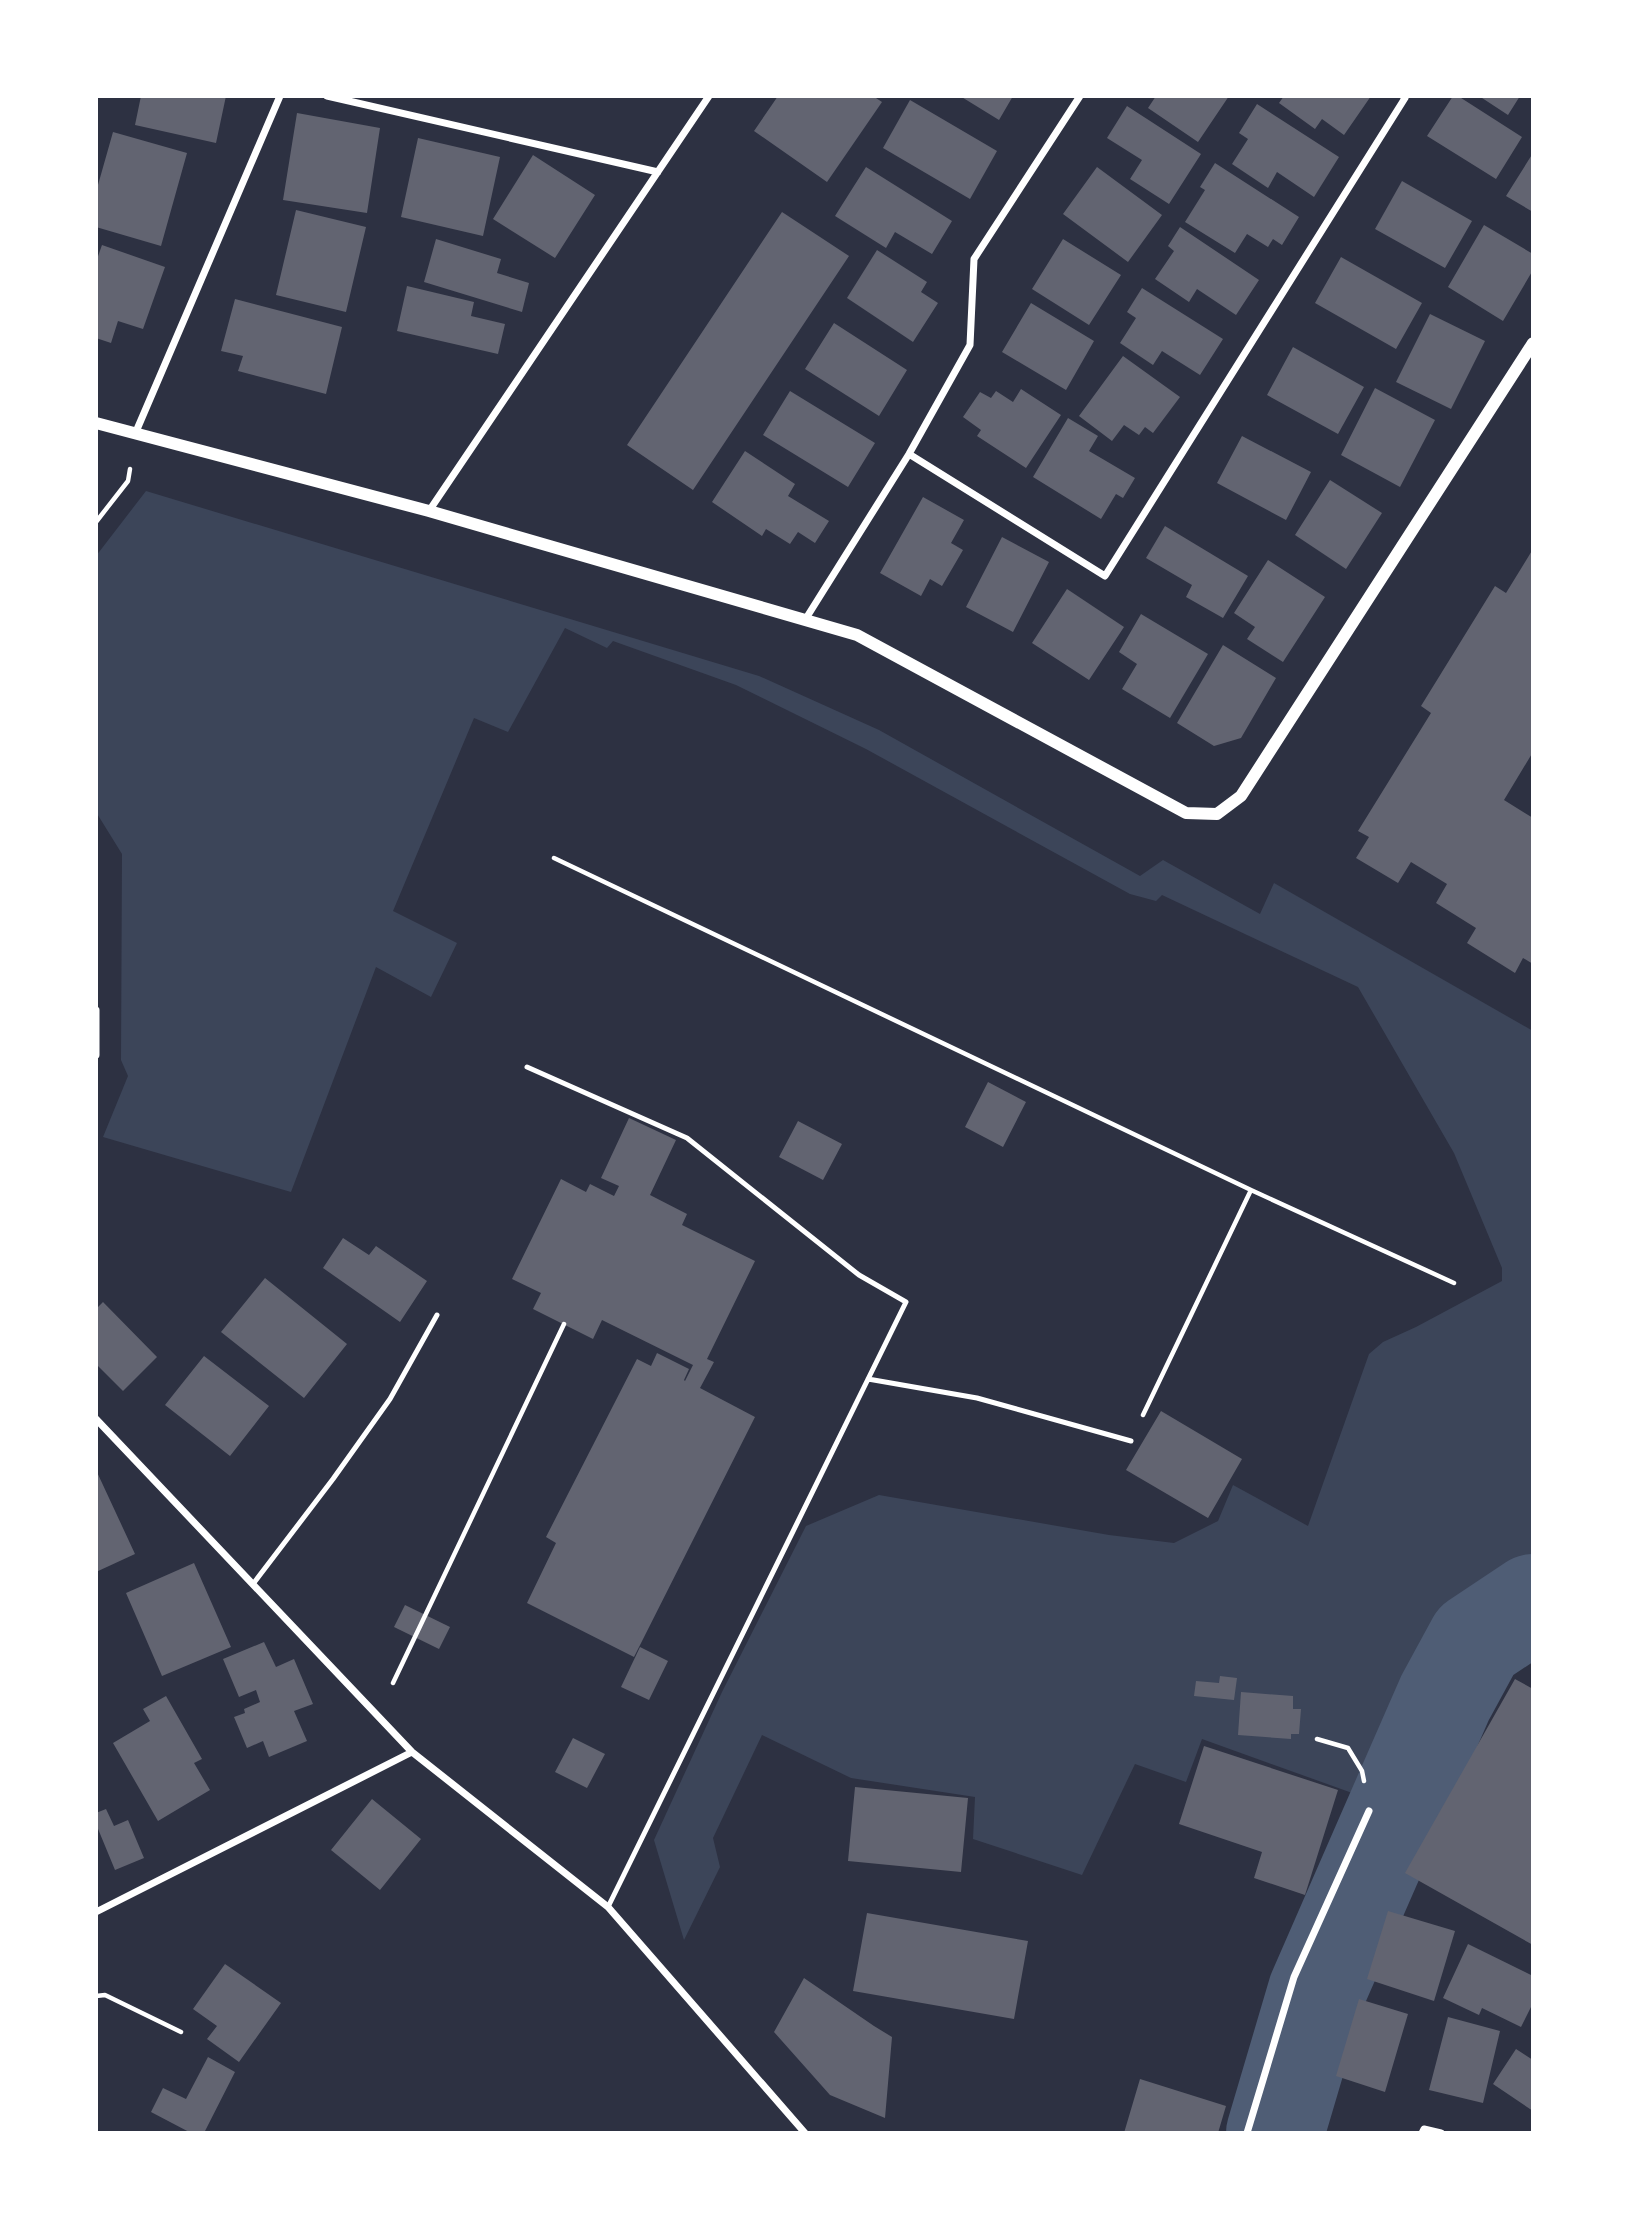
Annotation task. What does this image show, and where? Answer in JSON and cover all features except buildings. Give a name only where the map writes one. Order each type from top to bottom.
[{"type":"street","points":[[135,434],[280,96]]},
{"type":"street","points":[[327,96],[658,172]]},
{"type":"street","points":[[429,511],[709,96]]},
{"type":"street","points":[[805,620],[909,454],[970,345],[974,259],[1080,96]]},
{"type":"street","points":[[909,454],[1105,576],[1405,98],[1403,96]]},
{"type":"street","points":[[96,423],[429,511],[857,635],[1186,813],[1217,814],[1241,796],[1533,343]]},
{"type":"street","points":[[96,1010],[96,1055]]},
{"type":"street","points":[[96,1419],[412,1752],[608,1907],[806,2133]]},
{"type":"street","points":[[96,1912],[412,1752]]},
{"type":"street","points":[[1247,2133],[1294,1977],[1369,1811]]},
{"type":"street","points":[[1422,2133],[1423,2129],[1441,2133]]},
{"type":"lane","points":[[527,1067],[687,1138],[859,1275],[906,1302],[608,1907]]},
{"type":"lane","points":[[253,1584],[390,1399],[437,1315]]},
{"type":"lane","points":[[868,1379],[977,1398],[1131,1441]]},
{"type":"path","points":[[96,522],[128,481]]},
{"type":"path","points":[[554,858],[1251,1190],[1454,1283]]},
{"type":"path","points":[[1131,1441],[1251,1190]]},
{"type":"path","points":[[377,1716],[564,1324]]},
{"type":"path","points":[[1317,1739],[1348,1748],[1362,1771],[1369,1811]]},
{"type":"path","points":[[96,1996],[104,1995],[181,2032]]},
{"type":"shaded area","points":[[146,491],[759,676],[879,730],[1140,876],[1163,860],[1260,914],[1274,883],[1533,1031],[1533,1595],[1472,1635],[1434,1697],[1380,1803],[1202,1739],[1186,1782],[1135,1764],[1082,1875],[973,1839],[975,1797],[851,1778],[762,1735],[713,1838],[720,1867],[684,1940],[654,1840],[722,1692],[806,1526],[879,1495],[1109,1535],[1174,1543],[1218,1521],[1233,1485],[1308,1526],[1369,1354],[1383,1342],[1502,1281],[1502,1268],[1454,1153],[1358,987],[1162,895],[1156,901],[1130,894],[866,749],[736,685],[613,641],[607,648],[565,628],[508,732],[474,718],[393,911],[457,943],[431,997],[376,967],[291,1192],[103,1137],[128,1076],[121,1060],[122,854],[96,812],[96,556]]},
{"type":"waterway","points":[[1275,2133],[1317,1991],[1445,1698],[1476,1641],[1533,1603]]}]
